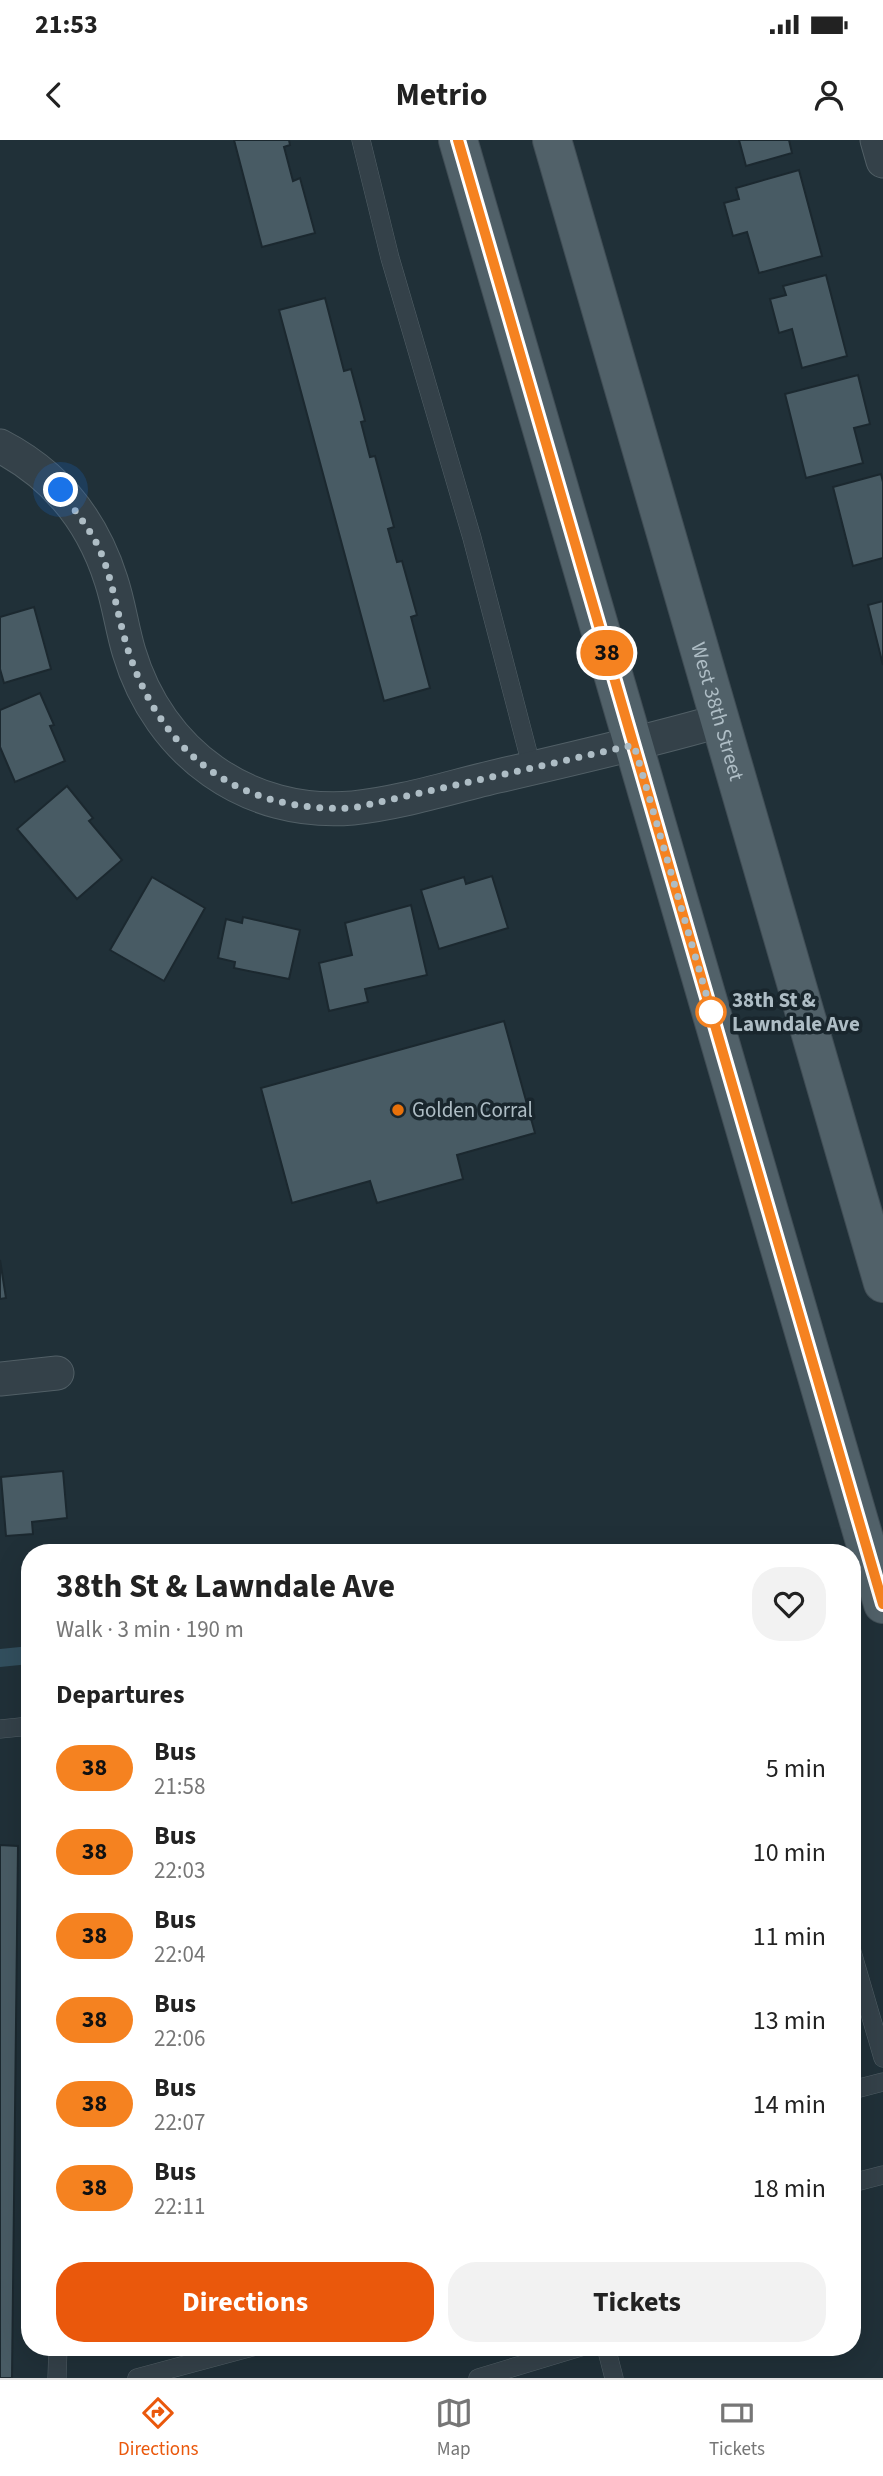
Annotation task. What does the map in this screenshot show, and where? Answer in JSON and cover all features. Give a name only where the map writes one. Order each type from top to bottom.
[{"type":"main road","points":[[458,140],[883,1604]]},
{"type":"main road","name":"West 38th Street","points":[[552,140],[883,1283]]},
{"type":"street","points":[[877,140],[883,161]]},
{"type":"street","points":[[0,446],[26,459],[40,470],[61,490],[82,518],[103,557],[111,579],[129,654],[149,702],[167,730],[204,767],[234,785],[266,799],[316,808],[353,808],[634,745],[719,721]]},
{"type":"street","points":[[0,1379],[57,1373]]},
{"type":"lane","points":[[360,140],[390,257],[472,538],[532,768]]},
{"type":"lane","points":[[0,1729],[21,1727]]},
{"type":"lane","points":[[861,1983],[883,2058]]},
{"type":"lane","points":[[861,2088],[883,2082]]},
{"type":"lane","points":[[861,2181],[883,2175]]},
{"type":"lane","points":[[57,2378],[58,2356]]},
{"type":"lane","points":[[137,2378],[219,2356]]},
{"type":"lane","points":[[478,2378],[551,2356]]},
{"type":"lane","points":[[608,2356],[614,2378]]},
{"type":"water","points":[[21,1647],[21,1665],[0,1667],[0,1649]]},
{"type":"building","points":[[234,140],[289,140],[290,145],[284,147],[293,181],[300,178],[315,233],[262,247]]},
{"type":"building","points":[[739,140],[789,140],[792,153],[746,166]]},
{"type":"building","points":[[799,170],[822,256],[759,273],[747,232],[733,236],[724,203],[739,199],[736,188]]},
{"type":"building","points":[[826,275],[847,356],[802,368],[792,329],[779,333],[770,299],[786,295],[783,286]]},
{"type":"building","points":[[325,298],[344,371],[351,369],[365,421],[361,422],[370,457],[375,456],[394,527],[388,529],[397,562],[402,561],[417,615],[411,617],[430,688],[384,701],[279,310]]},
{"type":"building","points":[[858,375],[870,424],[854,428],[863,463],[806,478],[785,394]]},
{"type":"building","points":[[881,474],[883,558],[853,566],[833,487]]},
{"type":"building","points":[[883,601],[883,665],[868,605]]},
{"type":"building","points":[[34,607],[51,669],[4,683],[0,669],[0,617]]},
{"type":"building","points":[[40,693],[65,761],[15,782],[0,747],[0,710]]},
{"type":"building","points":[[67,786],[93,818],[89,821],[122,860],[77,899],[17,829]]},
{"type":"building","points":[[492,876],[508,928],[439,949],[421,890],[464,877],[466,884]]},
{"type":"building","points":[[152,877],[205,908],[164,981],[110,950]]},
{"type":"building","points":[[411,905],[427,975],[365,989],[368,1002],[329,1011],[319,963],[352,955],[345,923]]},
{"type":"building","points":[[243,917],[300,930],[289,979],[234,968],[235,962],[218,958],[226,919],[242,923]]},
{"type":"building","name":"Golden Corral","points":[[504,1021],[535,1133],[457,1155],[463,1179],[377,1203],[370,1181],[292,1203],[261,1088]]},
{"type":"building","points":[[0,1260],[6,1298],[0,1299]]},
{"type":"building","points":[[63,1471],[67,1518],[32,1522],[33,1534],[6,1536],[1,1477]]},
{"type":"building","points":[[0,1845],[18,1846],[12,2378],[0,2378]]},
{"type":"bus line","name":"38","points":[[458,140],[883,1604]]},
{"type":"place","name":"38th St & Lawndale Ave","points":[[711,1012]]},
{"type":"place","name":"Golden Corral","points":[[398,1110]]},
{"type":"route","points":[[61,490],[82,518],[103,557],[129,654],[149,702],[167,730],[204,767],[250,793],[266,799],[316,808],[353,808],[634,745],[714,1021],[711,1012]]}]
